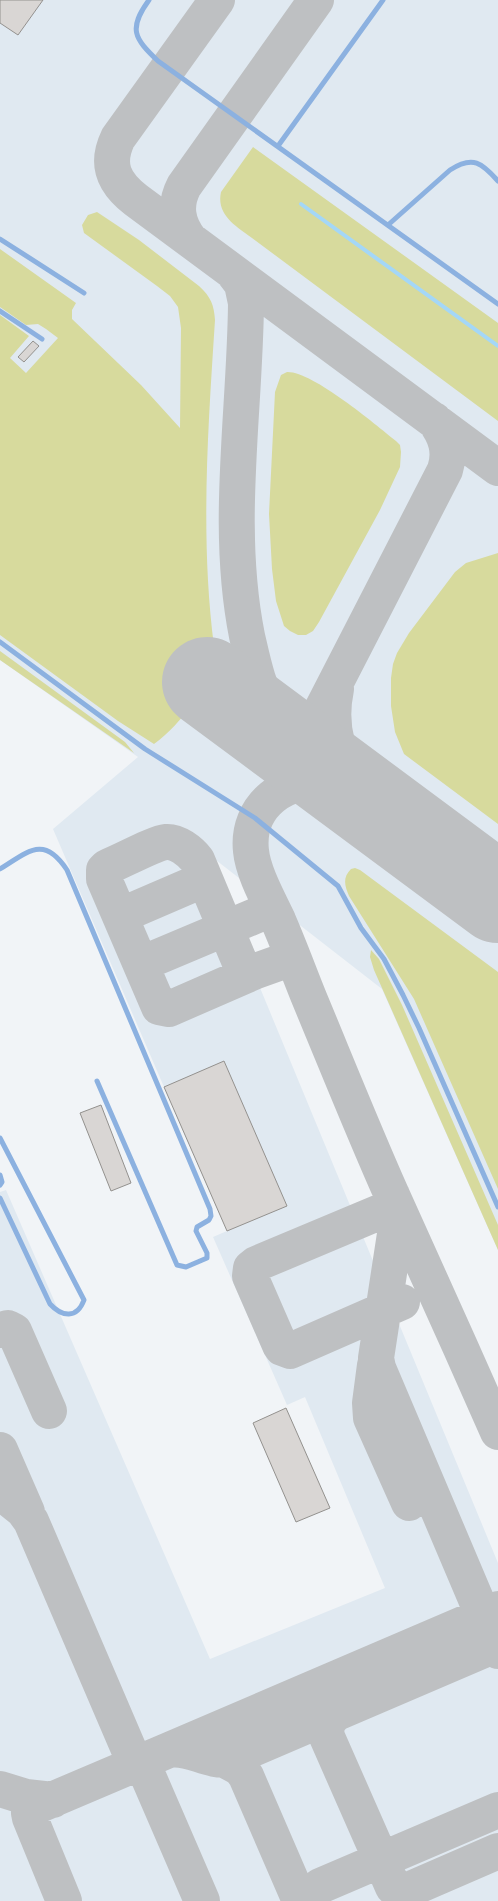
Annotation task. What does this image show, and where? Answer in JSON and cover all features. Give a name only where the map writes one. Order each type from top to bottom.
[{"type":"lane","points":[[149,0],[135,25],[138,37],[152,54],[498,304]]},
{"type":"lane","points":[[278,146],[383,0]]},
{"type":"lane","points":[[388,225],[458,165],[475,162],[483,165],[498,181]]},
{"type":"lane","points":[[0,239],[84,292]]},
{"type":"lane","points":[[0,310],[42,339]]},
{"type":"lane","points":[[0,642],[145,749],[255,818],[338,886],[361,928],[384,959],[407,1003],[498,1207]]},
{"type":"lane","points":[[0,869],[35,849],[48,850],[59,859],[67,870],[210,1209],[211,1216],[209,1220],[197,1227],[196,1230],[207,1253],[207,1258],[186,1267],[176,1265],[97,1081]]},
{"type":"lane","points":[[0,1138],[84,1300],[82,1308],[77,1312],[66,1315],[57,1312],[50,1304],[0,1198]]},
{"type":"lane","points":[[0,1175],[2,1182],[0,1184]]},
{"type":"shaded area","points":[[0,0],[498,0],[498,1250],[382,989],[203,850],[498,1563],[498,1901],[0,1901],[0,1192],[6,1190],[210,1659],[385,1588],[305,1397],[287,1405],[213,1237],[287,1205],[164,1087],[53,829],[138,757],[0,660]]},
{"type":"green space","points":[[253,147],[498,323],[498,421],[229,219],[221,207],[221,192]]},
{"type":"green space","points":[[97,212],[139,240],[199,286],[209,298],[215,315],[207,483],[207,565],[214,646],[226,655],[184,715],[165,736],[154,744],[118,721],[0,635],[0,315],[29,336],[10,358],[26,373],[58,338],[38,324],[26,325],[0,307],[0,249],[76,303],[72,310],[72,319],[141,385],[180,428],[181,328],[178,307],[170,296],[84,233],[82,225],[88,215]]},
{"type":"green space","points":[[287,372],[312,380],[343,400],[396,441],[400,445],[401,452],[400,467],[380,510],[319,622],[313,631],[306,635],[298,635],[284,626],[276,601],[272,569],[269,514],[275,392],[281,375]]},
{"type":"green space","points":[[498,553],[498,824],[404,754],[395,732],[391,706],[391,678],[397,653],[409,633],[455,572],[466,563]]},
{"type":"green space","points":[[0,651],[125,742],[134,753],[0,660]]},
{"type":"green space","points":[[355,868],[498,972],[498,1189],[414,999],[349,896],[345,879],[348,872]]},
{"type":"green space","points":[[371,950],[379,959],[402,1005],[498,1225],[498,1250],[374,970],[370,957]]},
{"type":"building","points":[[0,0],[43,0],[18,35],[0,23]]},
{"type":"building","points":[[33,341],[39,346],[24,362],[18,357]]},
{"type":"building","points":[[224,1061],[287,1206],[227,1231],[164,1087]]},
{"type":"building","points":[[101,1105],[131,1183],[111,1191],[80,1113]]},
{"type":"building","points":[[286,1408],[330,1508],[296,1522],[253,1423]]},
{"type":"waterway","points":[[301,204],[498,346]]},
{"type":"taxiway","points":[[217,0],[118,138],[112,157],[112,165],[117,180],[128,194],[498,468]]},
{"type":"taxiway","points":[[190,240],[182,227],[178,214],[179,200],[184,186],[316,0]]},
{"type":"taxiway","points":[[232,271],[242,284],[246,303],[238,470],[237,553],[247,636],[256,675],[267,702],[286,731],[314,761]]},
{"type":"taxiway","points":[[287,768],[320,713],[445,470],[448,456],[446,444],[442,432],[434,420]]},
{"type":"taxiway","points":[[336,689],[333,720],[339,750],[344,764],[371,802]]},
{"type":"taxiway","points":[[372,805],[335,785],[313,782],[298,784],[284,789],[272,797],[262,808],[255,820],[251,835],[252,859],[370,1145],[498,1432]]},
{"type":"taxiway","points":[[256,971],[249,971],[241,965],[197,860],[183,847],[170,842],[161,843],[104,870],[104,879],[159,1007],[169,1009],[256,971],[284,961],[295,965]]},
{"type":"taxiway","points":[[124,925],[124,917],[131,911],[196,883],[204,884],[209,890]]},
{"type":"taxiway","points":[[137,955],[140,959],[148,961],[262,913],[269,913],[278,920]]},
{"type":"taxiway","points":[[392,1195],[387,1209],[256,1264],[251,1268],[250,1276],[280,1345],[282,1348],[290,1351],[402,1302]]},
{"type":"taxiway","points":[[395,1205],[397,1221],[376,1358],[378,1368],[498,1651]]},
{"type":"taxiway","points":[[0,1330],[8,1328],[14,1331],[49,1411]]},
{"type":"taxiway","points":[[375,1365],[370,1403],[371,1418],[409,1503]]},
{"type":"taxiway","points":[[0,1450],[27,1512]]},
{"type":"taxiway","points":[[0,1492],[23,1510],[31,1521],[130,1752],[148,1776],[202,1901]]},
{"type":"taxiway","points":[[169,1750],[498,1609]]},
{"type":"taxiway","points":[[64,1901],[30,1818],[29,1813],[35,1807],[169,1750],[184,1750],[214,1759],[229,1759],[498,1644]]},
{"type":"taxiway","points":[[337,1713],[328,1724],[326,1730],[327,1737],[393,1887],[406,1891],[498,1851]]},
{"type":"taxiway","points":[[225,1760],[240,1768],[246,1776],[300,1901]]},
{"type":"taxiway","points":[[0,1789],[26,1797],[53,1800]]},
{"type":"taxiway","points":[[302,1901],[320,1886],[498,1810]]},
{"type":"runway","points":[[207,682],[498,898]]}]
